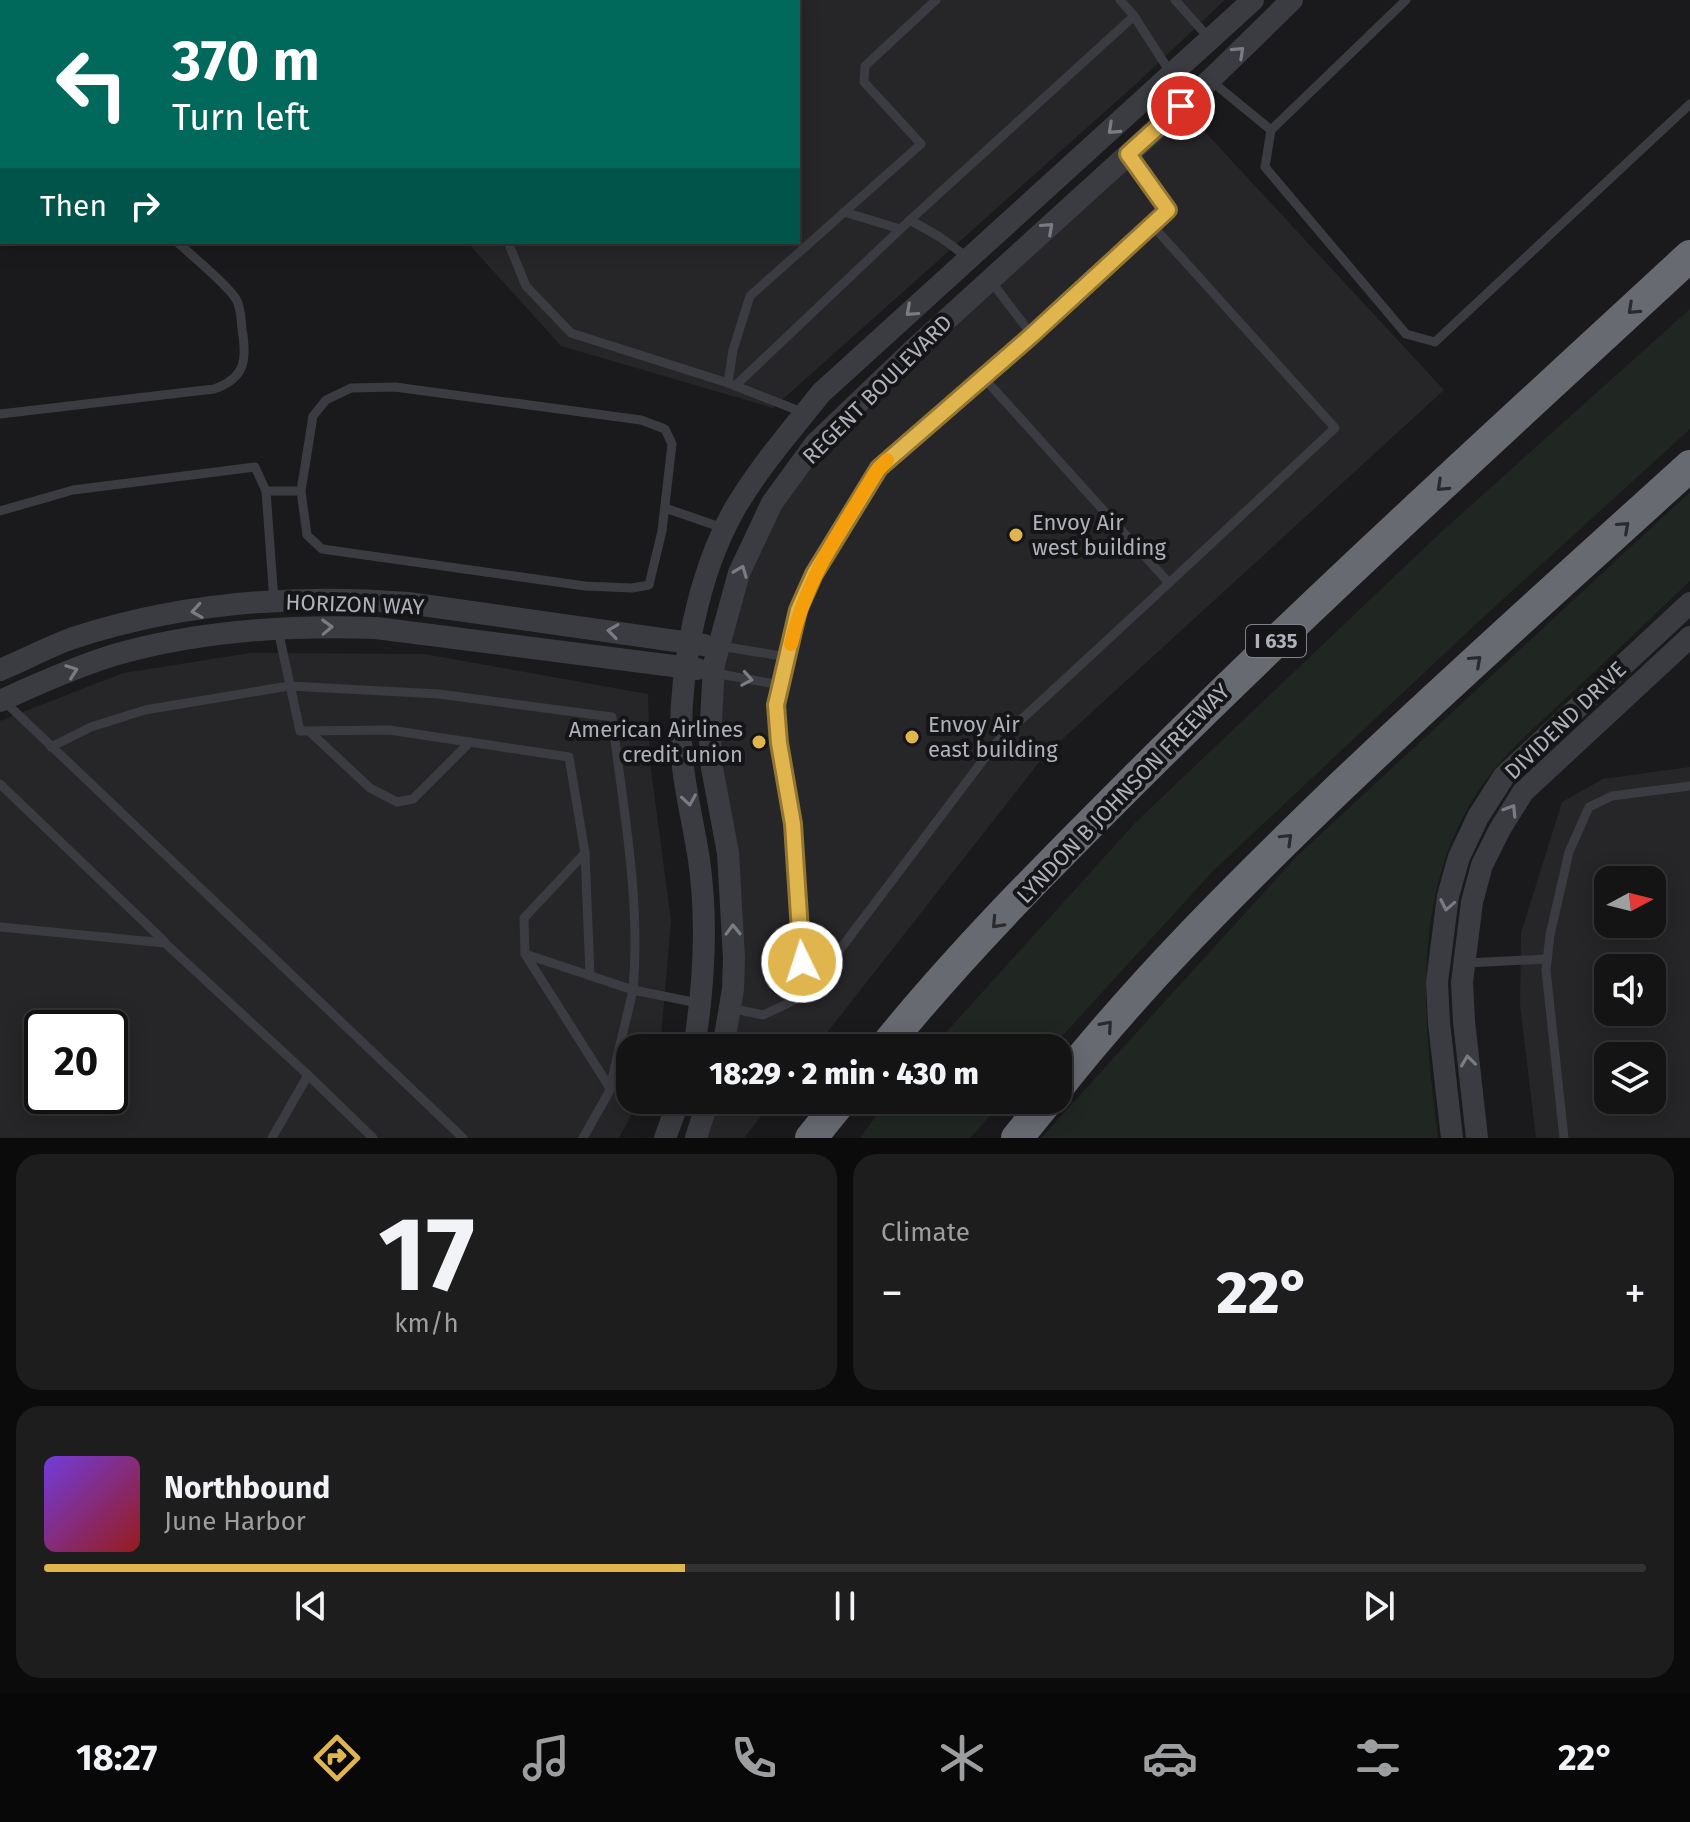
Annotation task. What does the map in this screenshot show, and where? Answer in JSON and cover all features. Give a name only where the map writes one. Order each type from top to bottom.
[{"type":"highway","name":"LYNDON B JOHNSON FREEWAY","points":[[895,1034],[1062,852],[1238,676],[1690,256]]},
{"type":"highway","points":[[1072,1070],[1114,1018],[1186,940],[1275,850],[1432,701],[1690,466]]},
{"type":"highway","points":[[811,1138],[831,1114]]},
{"type":"highway","points":[[1017,1138],[1037,1114]]},
{"type":"street","name":"REGENT BOULEVARD","points":[[696,1034],[701,1004],[704,916],[681,738],[685,667],[705,585],[733,512],[768,458],[837,378],[1253,0]]},
{"type":"street","name":"REGENT BOULEVARD","points":[[725,1034],[734,958],[728,853],[711,754],[714,673],[718,646],[739,573],[772,503],[815,444],[1210,80],[1292,0]]},
{"type":"street","name":"HORIZON WAY","points":[[0,670],[70,639],[109,628],[204,609],[274,601],[358,599],[408,603],[718,646]]},
{"type":"street","points":[[274,601],[278,630]]},
{"type":"street","name":"DIVIDEND DRIVE","points":[[1452,1138],[1439,1023],[1438,961],[1448,896],[1459,857],[1478,817],[1504,776],[1687,613]]},
{"type":"street","name":"HORIZON WAY","points":[[2,701],[53,677],[114,655],[199,638],[329,627],[376,628],[714,673]]},
{"type":"street","name":"DIVIDEND DRIVE","points":[[1477,1138],[1464,1021],[1463,963],[1472,902],[1482,865],[1523,792],[1690,637]]},
{"type":"street","points":[[665,1138],[674,1114]]},
{"type":"street","points":[[696,1138],[704,1114]]},
{"type":"lane","points":[[731,384],[733,350],[750,296],[921,144],[864,82],[865,66],[936,0]]},
{"type":"lane","points":[[1120,0],[1172,75]]},
{"type":"lane","points":[[1175,0],[1210,39]]},
{"type":"lane","points":[[1406,0],[1271,130],[1265,167],[1406,334],[1435,342],[1690,104]]},
{"type":"lane","points":[[731,384],[1134,16]]},
{"type":"lane","points":[[1210,80],[1271,130]]},
{"type":"lane","points":[[803,990],[793,824],[779,743],[776,705],[798,610],[814,574],[879,468],[1032,335],[1168,210],[1128,154]]},
{"type":"lane","points":[[844,212],[900,229]]},
{"type":"lane","points":[[910,220],[969,259]]},
{"type":"lane","points":[[730,1008],[763,1015],[793,1001],[826,968],[996,743],[1335,428],[1152,225]]},
{"type":"lane","points":[[0,414],[214,389],[229,384],[239,374],[244,362],[245,347],[236,298],[179,244]]},
{"type":"lane","points":[[509,244],[526,286],[571,333],[731,384],[805,413]]},
{"type":"lane","points":[[990,280],[1032,335]]},
{"type":"lane","points":[[983,377],[1169,583]]},
{"type":"lane","points":[[395,387],[641,420],[665,429],[672,444],[665,508],[649,585],[632,588],[569,584],[322,549],[307,535],[301,491],[313,416],[326,400],[351,388],[395,387]]},
{"type":"lane","points":[[0,511],[73,490],[255,467],[266,491],[274,601]]},
{"type":"lane","points":[[266,491],[301,491]]},
{"type":"lane","points":[[665,508],[726,529]]},
{"type":"lane","points":[[278,630],[300,731],[389,730],[569,757],[585,853],[590,974]]},
{"type":"lane","points":[[718,646],[788,657]]},
{"type":"lane","points":[[714,673],[781,685]]},
{"type":"lane","points":[[51,747],[91,727],[145,710],[289,686],[439,694],[612,717],[637,950],[633,990],[610,1088],[583,1138]]},
{"type":"lane","points":[[2,701],[463,1138]]},
{"type":"lane","points":[[309,731],[370,788],[397,802],[413,799],[470,742]]},
{"type":"lane","points":[[0,784],[373,1138]]},
{"type":"lane","points":[[1564,1138],[1546,970],[1569,852],[1589,807],[1612,796],[1690,786]]},
{"type":"lane","points":[[585,853],[524,918],[525,954],[610,1088]]},
{"type":"lane","points":[[0,927],[165,943]]},
{"type":"lane","points":[[525,954],[633,990],[701,1004]]},
{"type":"lane","points":[[1438,961],[1463,963],[1547,959]]},
{"type":"lane","points":[[272,1138],[308,1075]]},
{"type":"shaded area","points":[[800,0],[1225,0],[1137,83],[773,408],[561,346],[469,244],[800,244]]},
{"type":"shaded area","points":[[1181,106],[1444,390],[1044,756],[826,1034],[727,1034],[714,664],[785,482]]},
{"type":"shaded area","points":[[1690,309],[1690,429],[1477,623],[1213,871],[1064,1034],[945,1034],[1136,822],[1438,535]]},
{"type":"shaded area","points":[[1690,492],[1690,581],[1501,762],[1469,806],[1450,845],[1430,926],[1426,968],[1429,1054],[1438,1138],[1041,1138],[1063,1114],[1072,1114],[1072,1104],[1297,856]]},
{"type":"shaded area","points":[[251,653],[424,654],[648,694],[650,762],[671,921],[661,1034],[616,1034],[616,1114],[632,1114],[619,1138],[0,1138],[0,721],[123,673]]},
{"type":"shaded area","points":[[1690,767],[1690,1138],[1536,1138],[1520,1005],[1521,933],[1562,802],[1603,779]]},
{"type":"shaded area","points":[[704,1114],[763,1114],[744,1138],[696,1138]]},
{"type":"shaded area","points":[[878,1114],[991,1114],[970,1138],[860,1138]]},
{"type":"slow traffic","points":[[791,644],[798,610],[814,574],[876,472],[887,460]]},
{"type":"place","name":"Envoy Air west building","points":[[1016,535]]},
{"type":"place","name":"Envoy Air east building","points":[[912,737]]},
{"type":"place","name":"American Airlines credit union","points":[[759,742]]},
{"type":"route","points":[[802,962],[793,824],[779,743],[776,705],[798,610],[814,574],[879,468],[1032,335],[1168,210],[1128,154],[1181,106]]}]
